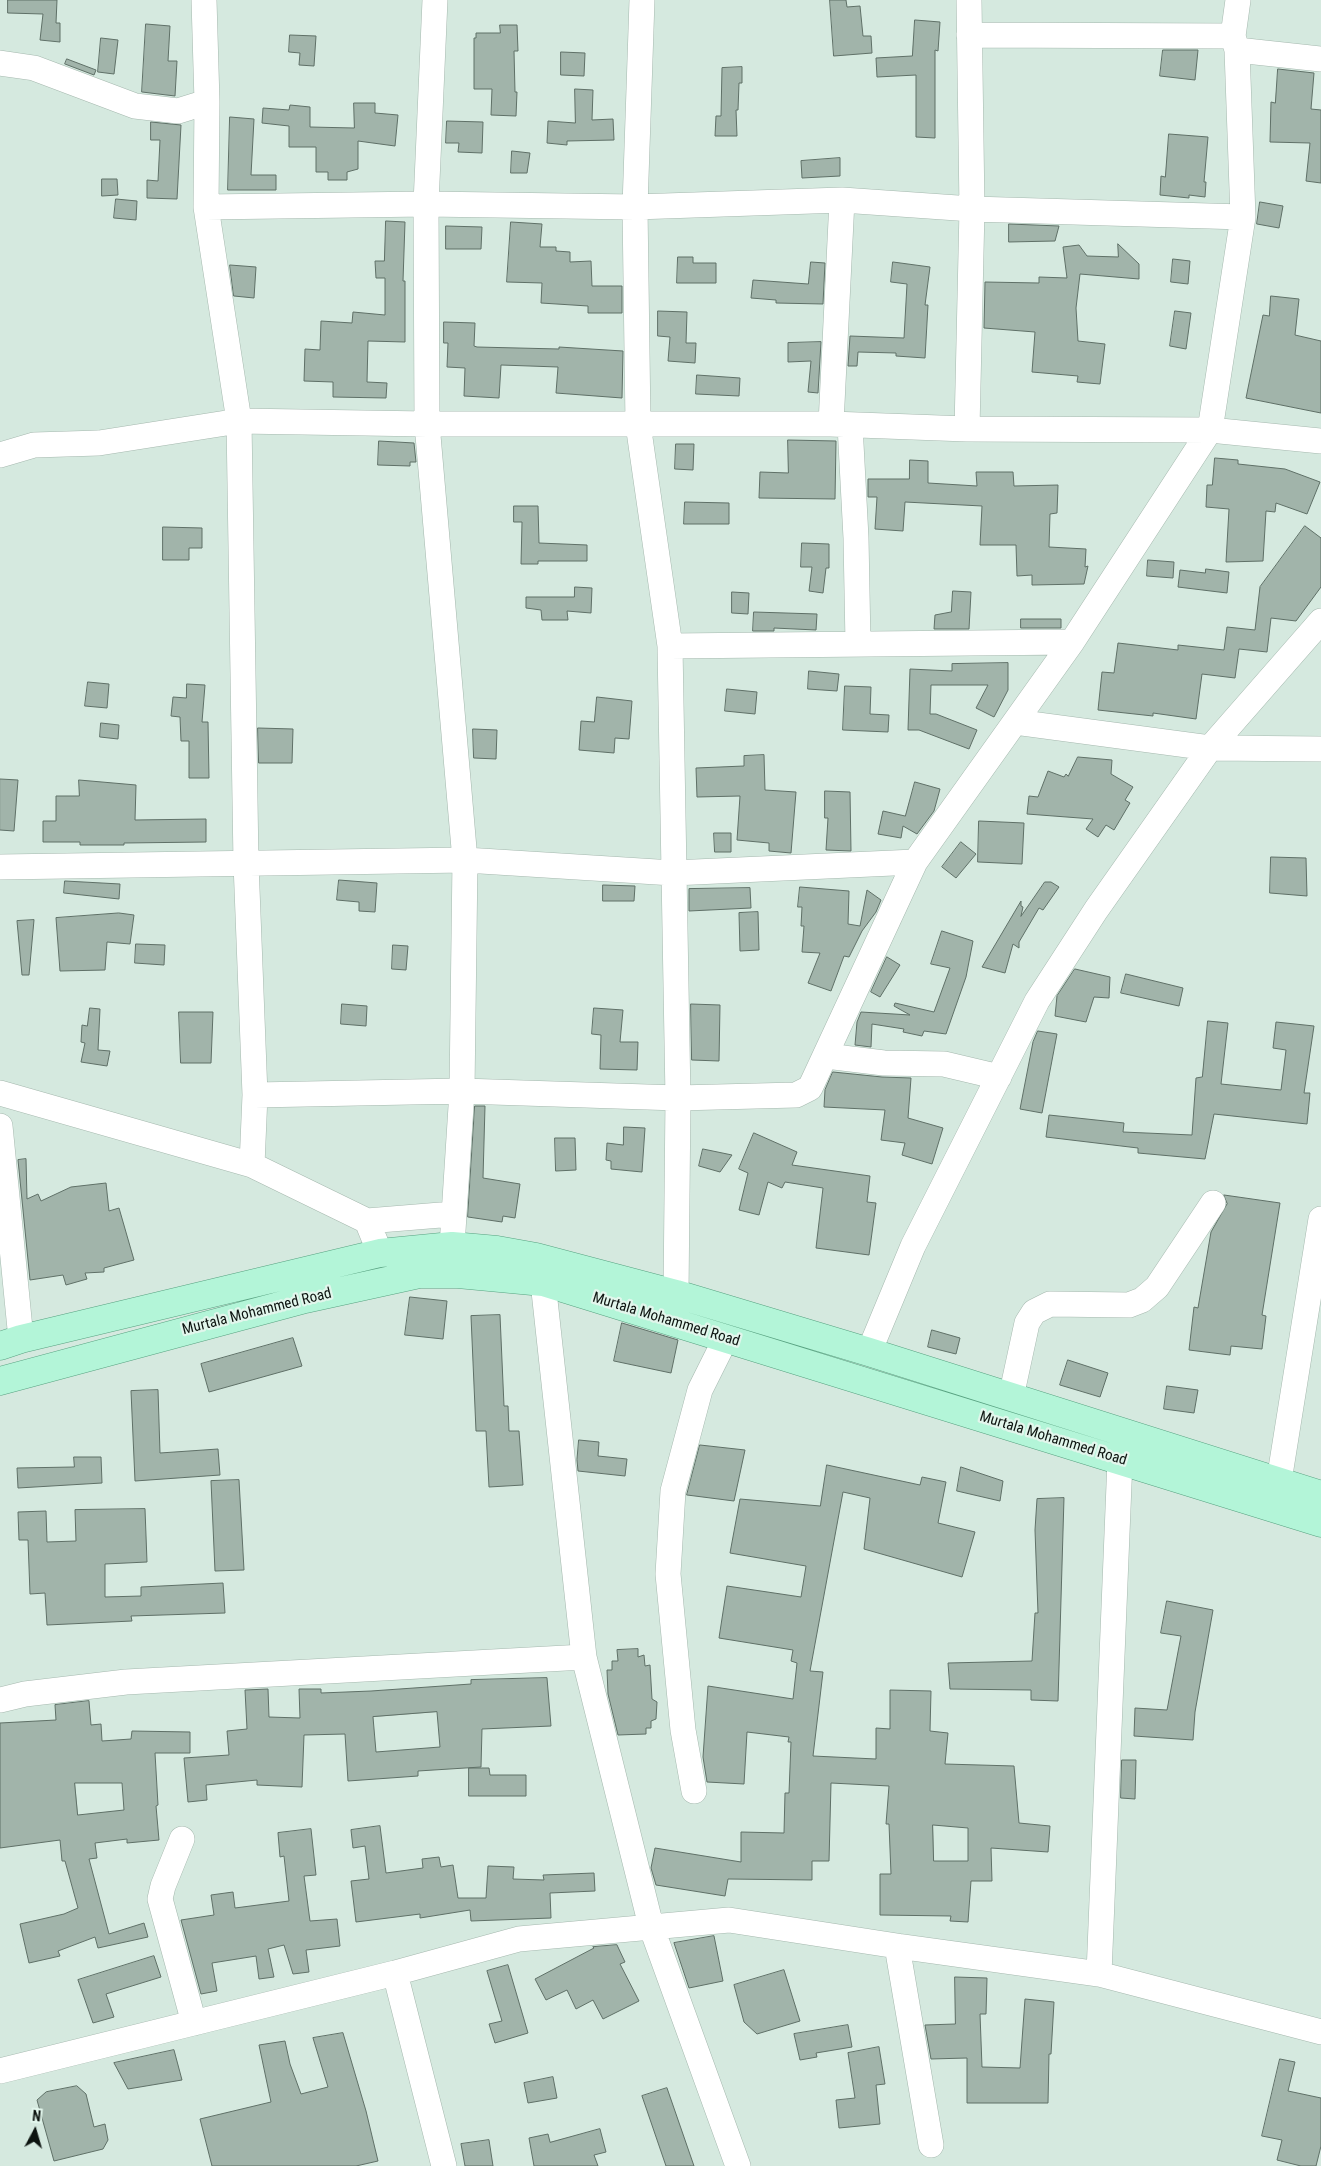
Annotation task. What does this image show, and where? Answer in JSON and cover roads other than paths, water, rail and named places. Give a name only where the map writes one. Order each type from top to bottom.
[{"type":"main road","name":"Murtala Mohammed Road","points":[[10,1343],[380,1253],[452,1246],[496,1250],[536,1257],[595,1285],[726,1338],[1321,1523]]},
{"type":"main road","name":"Murtala Mohammed Road","points":[[0,1381],[305,1299],[419,1274],[458,1274],[595,1285],[676,1294],[869,1352],[1321,1495]]},
{"type":"street","points":[[204,0],[207,102],[206,207],[239,421],[246,863],[255,1095],[252,1165]]},
{"type":"street","points":[[435,0],[426,204],[428,424],[465,860],[462,1092],[452,1246]]},
{"type":"street","points":[[642,0],[635,207],[638,424],[670,646],[678,1098],[676,1294]]},
{"type":"street","points":[[967,429],[972,209],[969,0]]},
{"type":"street","points":[[255,1095],[462,1092],[678,1098],[796,1095],[810,1088],[915,862],[1072,642],[1210,430],[1242,217],[1235,43],[1238,0]]},
{"type":"street","points":[[969,36],[1235,43],[1321,59]]},
{"type":"street","points":[[0,63],[34,68],[135,106],[178,112],[207,102]]},
{"type":"street","points":[[206,207],[426,204],[635,207],[842,200],[972,209],[1242,217]]},
{"type":"street","points":[[842,200],[841,424],[856,538],[858,644]]},
{"type":"street","points":[[0,455],[34,445],[99,443],[239,421],[428,424],[841,424],[967,429],[1210,430],[1321,441]]},
{"type":"street","points":[[869,1352],[913,1246],[1042,994],[1096,910],[1210,748],[1321,622]]},
{"type":"street","points":[[670,646],[1072,642]]},
{"type":"street","points":[[1015,722],[1210,748],[1321,749]]},
{"type":"street","points":[[0,867],[465,860],[673,873],[915,862]]},
{"type":"street","points":[[826,1056],[884,1063],[944,1064],[1000,1077]]},
{"type":"street","points":[[0,1093],[252,1165],[367,1221],[453,1214]]},
{"type":"street","points":[[0,1126],[10,1343]]},
{"type":"street","points":[[1011,1397],[1027,1323],[1034,1312],[1050,1304],[1129,1305],[1142,1300],[1157,1287],[1213,1204]]},
{"type":"street","points":[[1279,1481],[1321,1219]]},
{"type":"street","points":[[367,1221],[380,1253]]},
{"type":"street","points":[[543,1282],[584,1657],[651,1926],[738,2166]]},
{"type":"street","points":[[694,1791],[684,1730],[668,1574],[674,1491],[700,1390],[726,1338]]},
{"type":"street","points":[[1098,1974],[1120,1460]]},
{"type":"street","points":[[0,1700],[25,1694],[126,1682],[584,1657]]},
{"type":"street","points":[[182,1839],[163,1886],[160,1899],[194,2023]]},
{"type":"street","points":[[0,2071],[395,1973],[519,1939],[729,1920],[1098,1974],[1321,2032]]},
{"type":"street","points":[[897,1946],[931,2145]]},
{"type":"street","points":[[395,1973],[444,2166]]}]
